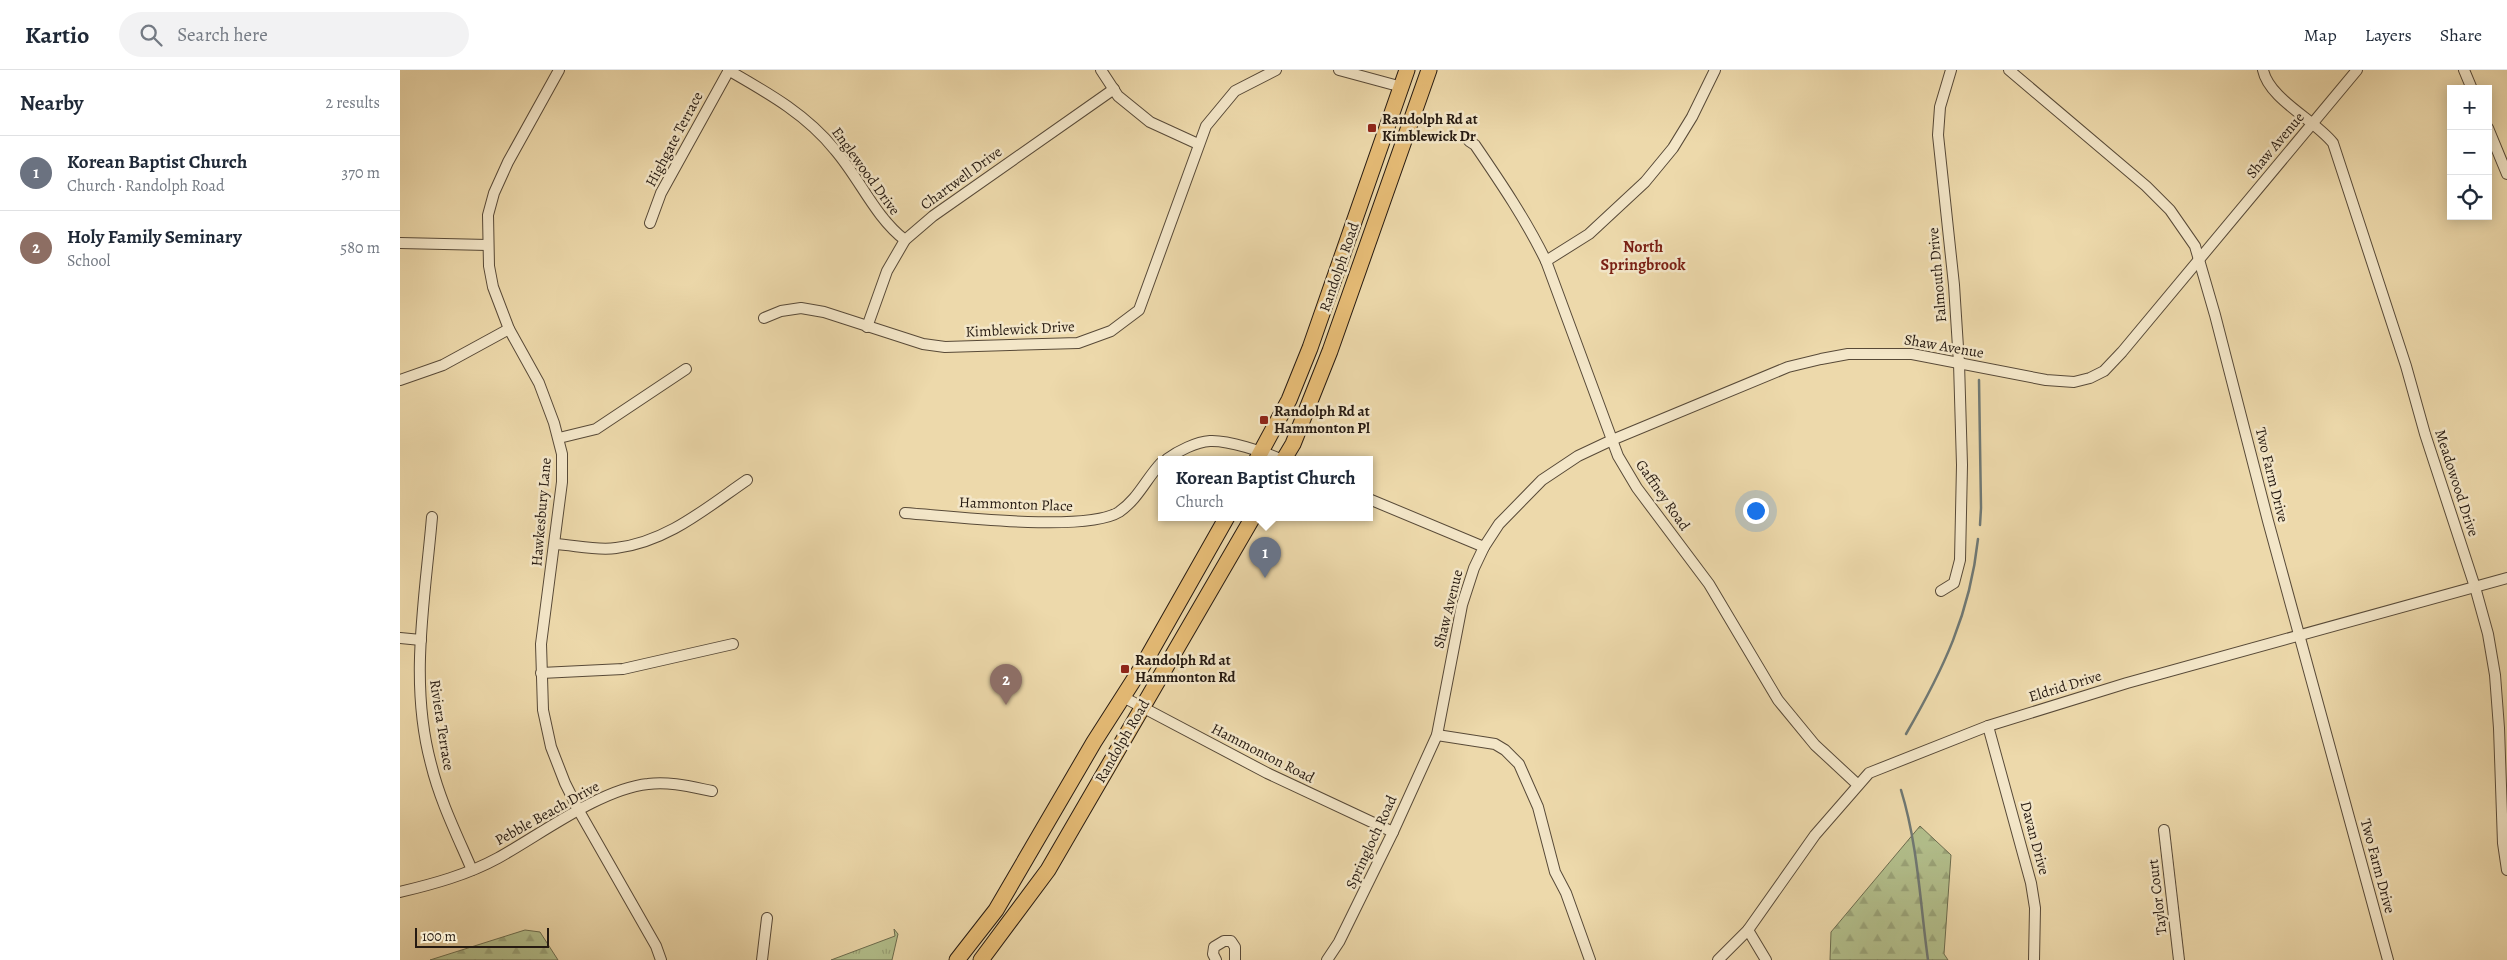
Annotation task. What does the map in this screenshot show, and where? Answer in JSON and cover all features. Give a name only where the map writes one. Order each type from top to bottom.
[{"type":"main road","name":"Randolph Road","points":[[1259,456],[1289,400],[1310,348],[1407,70]]},
{"type":"main road","name":"Randolph Road","points":[[1286,456],[1293,444],[1330,351],[1428,70]]},
{"type":"main road","name":"Randolph Road","points":[[957,960],[996,910],[1123,697],[1225,521]]},
{"type":"main road","name":"Randolph Road","points":[[981,960],[1048,870],[1140,707],[1251,521]]},
{"type":"street","name":"Hawkesbury Lane","points":[[559,70],[508,162],[494,193],[488,215],[488,245],[493,287],[509,329],[539,383],[559,438],[562,454],[562,482],[541,644],[543,710],[551,747],[565,783],[579,811],[656,946],[661,960]]},
{"type":"street","name":"Highgate Terrace","points":[[650,223],[661,193],[728,70]]},
{"type":"street","name":"Englewood Drive","points":[[728,70],[776,97],[810,122],[836,151],[890,228],[906,240]]},
{"type":"street","points":[[1101,70],[1118,96],[1150,122],[1198,144]]},
{"type":"street","name":"Kimblewick Drive","points":[[764,318],[781,311],[800,308],[824,312],[923,344],[966,348],[1078,343],[1111,331],[1139,310],[1148,290],[1198,144],[1206,126],[1236,91],[1276,70]]},
{"type":"street","points":[[1338,70],[1402,87]]},
{"type":"street","points":[[1546,261],[1589,234],[1645,182],[1672,148],[1692,117],[1715,70]]},
{"type":"street","name":"Falmouth Drive","points":[[1942,591],[1954,584],[1960,560],[1962,465],[1959,362],[1954,285],[1938,135],[1940,107],[1951,70]]},
{"type":"street","name":"Two Farm Drive","points":[[2010,70],[2146,186],[2170,210],[2195,246],[2215,314],[2388,960]]},
{"type":"street","name":"Meadowood Drive","points":[[2263,70],[2267,81],[2277,94],[2313,124],[2333,144],[2406,366],[2425,434],[2476,587],[2495,675],[2503,844],[2507,870]]},
{"type":"street","name":"Shaw Avenue","points":[[1437,735],[1462,605],[1474,568],[1484,547],[1500,524],[1542,480],[1578,456],[1612,440],[1788,367],[1821,359],[1848,354],[1894,352],[1959,362],[2046,380],[2074,382],[2090,378],[2104,371],[2122,352],[2357,70]]},
{"type":"street","points":[[2464,70],[2470,85]]},
{"type":"street","name":"Chartwell Drive","points":[[867,327],[887,271],[906,240],[933,216],[1114,89]]},
{"type":"street","points":[[2489,130],[2507,174]]},
{"type":"street","name":"Gaffney Road","points":[[1469,140],[1475,145],[1531,230],[1546,261],[1618,456],[1637,488],[1709,584],[1778,700],[1815,745],[1857,784]]},
{"type":"street","points":[[400,243],[488,245]]},
{"type":"street","points":[[400,380],[443,365],[509,329]]},
{"type":"street","points":[[559,438],[596,430],[686,369]]},
{"type":"street","points":[[1172,456],[1210,441],[1259,456]]},
{"type":"street","name":"Hammonton Place","points":[[905,513],[1052,523],[1101,520],[1117,513],[1132,502],[1158,467]]},
{"type":"street","points":[[555,544],[614,549],[647,542],[673,530],[748,480]]},
{"type":"street","points":[[1373,501],[1484,547]]},
{"type":"street","name":"Riviera Terrace","points":[[432,518],[421,640],[419,687],[430,762],[441,798],[472,870]]},
{"type":"street","name":"Eldrid Drive","points":[[1718,960],[1748,930],[1815,835],[1857,784],[1869,773],[1898,759],[1988,726],[2154,675],[2507,578]]},
{"type":"street","points":[[400,638],[421,640]]},
{"type":"street","points":[[541,673],[623,669],[733,644]]},
{"type":"street","name":"Hammonton Road","points":[[1123,697],[1267,773],[1393,832]]},
{"type":"street","name":"Davan Drive","points":[[1988,726],[2031,883],[2035,908],[2034,960]]},
{"type":"street","points":[[1437,735],[1495,744],[1505,750],[1519,764],[1538,807],[1556,872],[1566,893],[1590,960]]},
{"type":"street","name":"Springloch Road","points":[[1327,960],[1339,942],[1393,832],[1437,735]]},
{"type":"street","name":"Pebble Beach Drive","points":[[400,892],[472,870],[496,859],[579,811],[620,790],[648,784],[679,784],[712,791]]},
{"type":"street","name":"Taylor Court","points":[[2164,830],[2179,960]]},
{"type":"street","points":[[762,960],[767,918]]},
{"type":"street","points":[[1748,930],[1766,960]]},
{"type":"street","points":[[1216,960],[1213,954],[1214,947],[1224,941],[1231,941],[1235,946],[1235,960]]},
{"type":"green space","points":[[1920,826],[1951,855],[1944,954],[1948,960],[1830,960],[1831,932]]},
{"type":"green space","points":[[894,929],[898,934],[892,960],[831,960],[895,936]]},
{"type":"green space","points":[[525,930],[540,932],[558,960],[430,960]]},
{"type":"waterway","points":[[1979,380],[1980,525]]},
{"type":"waterway","points":[[1906,734],[1932,687],[1953,641],[1969,592],[1978,539]]},
{"type":"waterway","points":[[1901,790],[1915,853],[1928,960]]},
{"type":"place","name":"Randolph Rd at Kimblewick Dr","points":[[1372,128]]},
{"type":"place","name":"Randolph Rd at Hammonton Pl","points":[[1264,420]]},
{"type":"place","name":"Korean Baptist Church","points":[[1265,578]]},
{"type":"place","name":"Randolph Rd at Hammonton Rd","points":[[1125,669]]},
{"type":"place","name":"Holy Family Seminary","points":[[1006,705]]},
{"type":"district","name":"North Springbrook","points":[[1643,256]]}]
